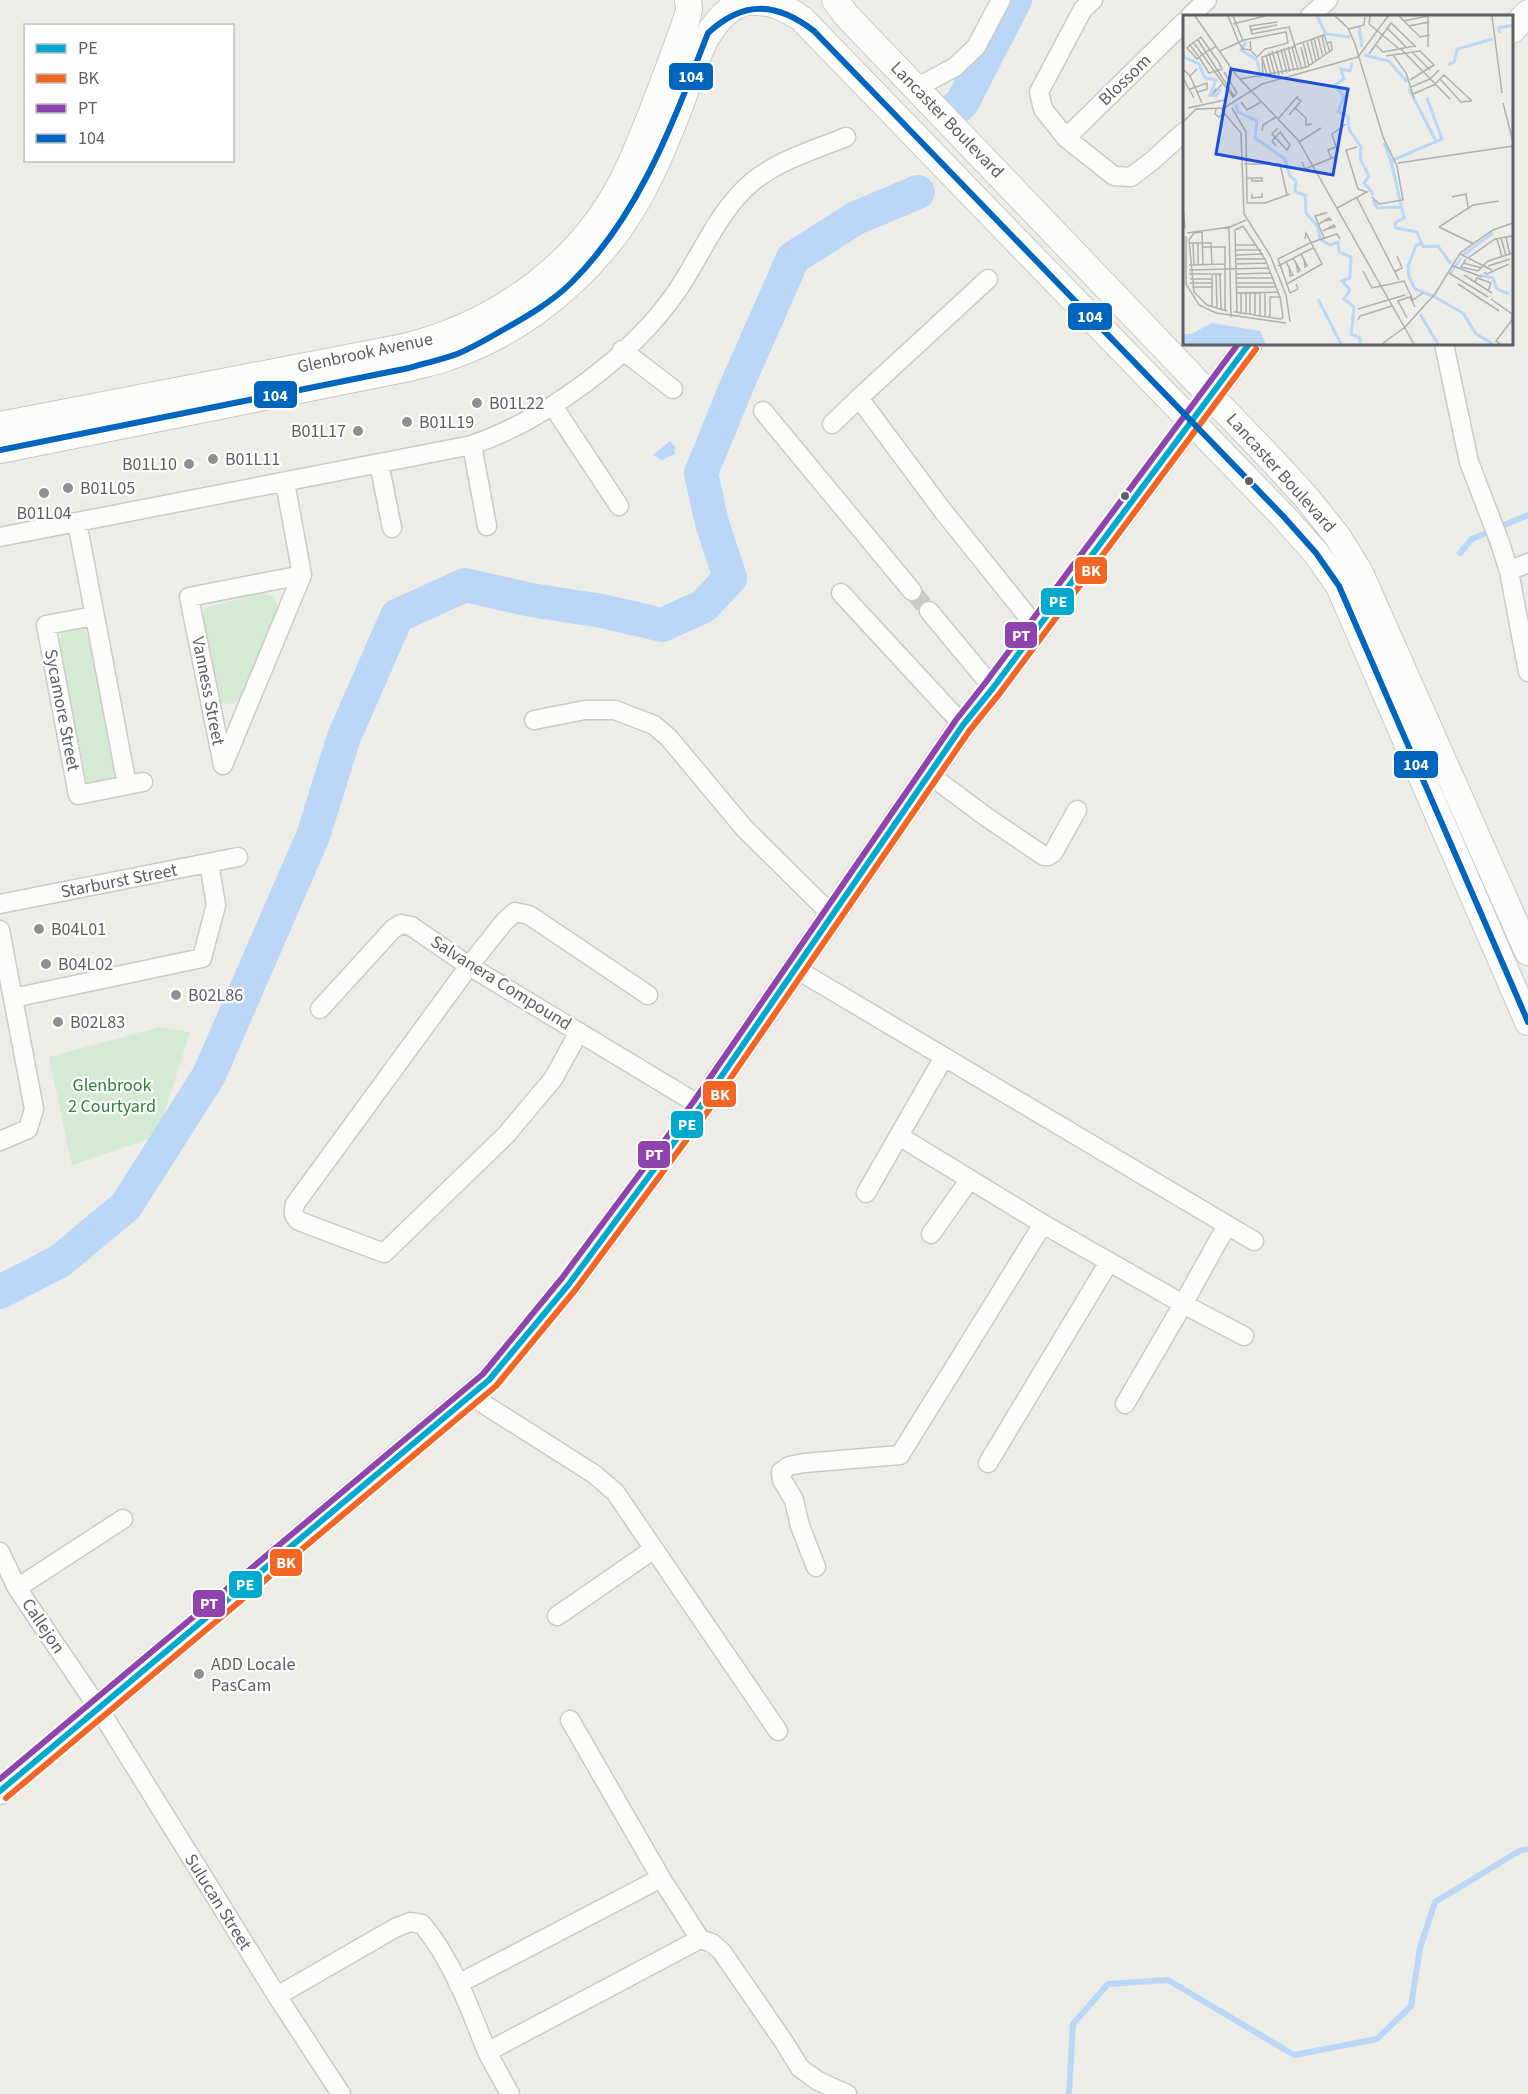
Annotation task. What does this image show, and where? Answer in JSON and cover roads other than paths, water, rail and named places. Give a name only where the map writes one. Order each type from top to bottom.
[{"type":"main road","name":"Glenbrook Avenue","points":[[0,425],[404,347],[448,334],[508,305],[561,262],[583,240],[601,215],[628,169],[687,18],[688,0]]},
{"type":"main road","name":"Lancaster Boulevard","points":[[711,0],[764,1],[776,4],[789,10],[808,25],[1283,516],[1316,553],[1339,586],[1528,1022]]},
{"type":"main road","name":"Lancaster Boulevard","points":[[835,0],[846,15],[1306,497],[1338,537],[1360,573],[1528,952]]},
{"type":"main road","name":"Glenbrook Avenue","points":[[0,450],[410,368],[450,357],[512,328],[546,305],[568,286],[608,244],[646,183],[664,146],[708,33],[726,10],[748,2]]},
{"type":"main road","points":[[1513,29],[1528,13]]},
{"type":"main road","points":[[0,1791],[480,1388],[509,1357],[569,1284],[701,1106],[963,725],[1248,345]]},
{"type":"street","points":[[916,88],[955,67],[976,47],[1001,0]]},
{"type":"street","points":[[1093,0],[1083,9],[1040,92],[1043,109],[1066,138],[1114,176],[1131,177],[1183,134]]},
{"type":"street","points":[[1191,15],[1207,0]]},
{"type":"street","points":[[1311,15],[1328,0]]},
{"type":"street","name":"Blossom","points":[[1066,138],[1183,24]]},
{"type":"street","points":[[0,537],[472,445],[498,436],[553,406],[594,377],[648,325],[677,292],[726,208],[751,183],[774,167],[846,137]]},
{"type":"street","points":[[832,424],[988,279]]},
{"type":"street","points":[[1444,345],[1469,462],[1509,571],[1525,638],[1528,672]]},
{"type":"street","points":[[622,351],[674,389]]},
{"type":"street","points":[[859,398],[943,511],[1037,628]]},
{"type":"street","points":[[553,406],[619,506]]},
{"type":"street","points":[[763,411],[912,591]]},
{"type":"street","points":[[472,445],[487,526]]},
{"type":"street","points":[[379,463],[392,528]]},
{"type":"street","points":[[285,482],[302,575]]},
{"type":"street","name":"Sycamore Street","points":[[77,522],[94,616],[135,783],[78,795],[46,625],[94,616]]},
{"type":"street","points":[[1509,571],[1528,563]]},
{"type":"street","name":"Vanness Street","points":[[302,575],[279,629],[223,765],[189,597],[302,575]]},
{"type":"street","points":[[841,593],[963,725]]},
{"type":"street","points":[[929,611],[993,688]]},
{"type":"street","points":[[534,720],[585,710],[615,710],[654,725],[669,738],[744,828],[832,915]]},
{"type":"street","points":[[930,775],[1044,856],[1053,853],[1077,810]]},
{"type":"street","name":"Starburst Street","points":[[0,904],[238,857]]},
{"type":"street","points":[[13,998],[202,958],[216,905],[209,863]]},
{"type":"street","points":[[579,1032],[553,1079],[506,1136],[384,1253],[299,1221],[295,1217],[293,1211],[295,1204],[469,966],[504,922],[515,912],[529,915],[648,995]]},
{"type":"street","name":"Salvanera Compound","points":[[320,1009],[393,928],[402,924],[411,926],[469,966],[701,1106]]},
{"type":"street","points":[[0,930],[34,1109],[28,1129],[0,1141]]},
{"type":"street","points":[[796,969],[1254,1241]]},
{"type":"street","points":[[866,1193],[944,1057]]},
{"type":"street","points":[[899,1136],[1043,1224],[1244,1336]]},
{"type":"street","points":[[931,1234],[970,1179]]},
{"type":"street","points":[[816,1567],[800,1526],[794,1500],[782,1480],[781,1472],[789,1466],[804,1463],[900,1455],[1043,1224]]},
{"type":"street","points":[[1125,1404],[1227,1225]]},
{"type":"street","points":[[988,1463],[1109,1262]]},
{"type":"street","points":[[480,1388],[615,1492],[778,1731]]},
{"type":"street","name":"Callejon","points":[[99,1708],[17,1588],[123,1519]]},
{"type":"street","points":[[557,1616],[654,1549]]},
{"type":"street","points":[[0,1552],[17,1588]]},
{"type":"street","name":"Sulucan Street","points":[[99,1708],[277,1996],[341,2094]]},
{"type":"street","points":[[570,1720],[699,1939],[712,1943],[722,1952],[800,2068],[818,2081],[847,2094]]},
{"type":"street","points":[[458,1984],[661,1878]]},
{"type":"street","points":[[277,1996],[395,1928],[410,1922],[422,1924],[432,1936],[458,1984],[487,2052],[510,2094]]},
{"type":"street","points":[[487,2052],[699,1939]]},
{"type":"water","points":[[670,441],[676,448],[675,454],[662,460],[653,455]]},
{"type":"waterway","points":[[951,112],[962,103],[1015,0]]},
{"type":"waterway","points":[[0,1292],[60,1261],[126,1206],[209,1075],[313,836],[344,737],[397,616],[465,585],[662,625],[704,606],[730,578],[712,523],[701,473],[793,258],[856,218],[918,192]]},
{"type":"waterway","points":[[1460,553],[1472,539],[1528,515]]},
{"type":"waterway","points":[[1069,2094],[1073,2024],[1108,1984],[1168,1980],[1294,2055],[1377,2039],[1411,2006],[1420,1948],[1435,1902],[1521,1850],[1528,1849]]},
{"type":"tunnel","points":[[912,591],[929,611]]},
{"type":"place","name":"B01L22","points":[[477,403]]},
{"type":"place","name":"B01L19","points":[[407,422]]},
{"type":"place","name":"B01L17","points":[[358,431]]},
{"type":"place","name":"B01L11","points":[[213,459]]},
{"type":"place","name":"B01L10","points":[[189,464]]},
{"type":"place","name":"B01L05","points":[[68,488]]},
{"type":"place","name":"B01L04","points":[[44,493]]},
{"type":"place","name":"B04L01","points":[[39,929]]},
{"type":"place","name":"B04L02","points":[[46,964]]},
{"type":"place","name":"B02L86","points":[[176,995]]},
{"type":"place","name":"B02L83","points":[[58,1022]]},
{"type":"place","name":"ADD Locale PasCam","points":[[199,1674]]},
{"type":"park label","name":"Glenbrook 2 Courtyard","points":[[112,1095]]}]
